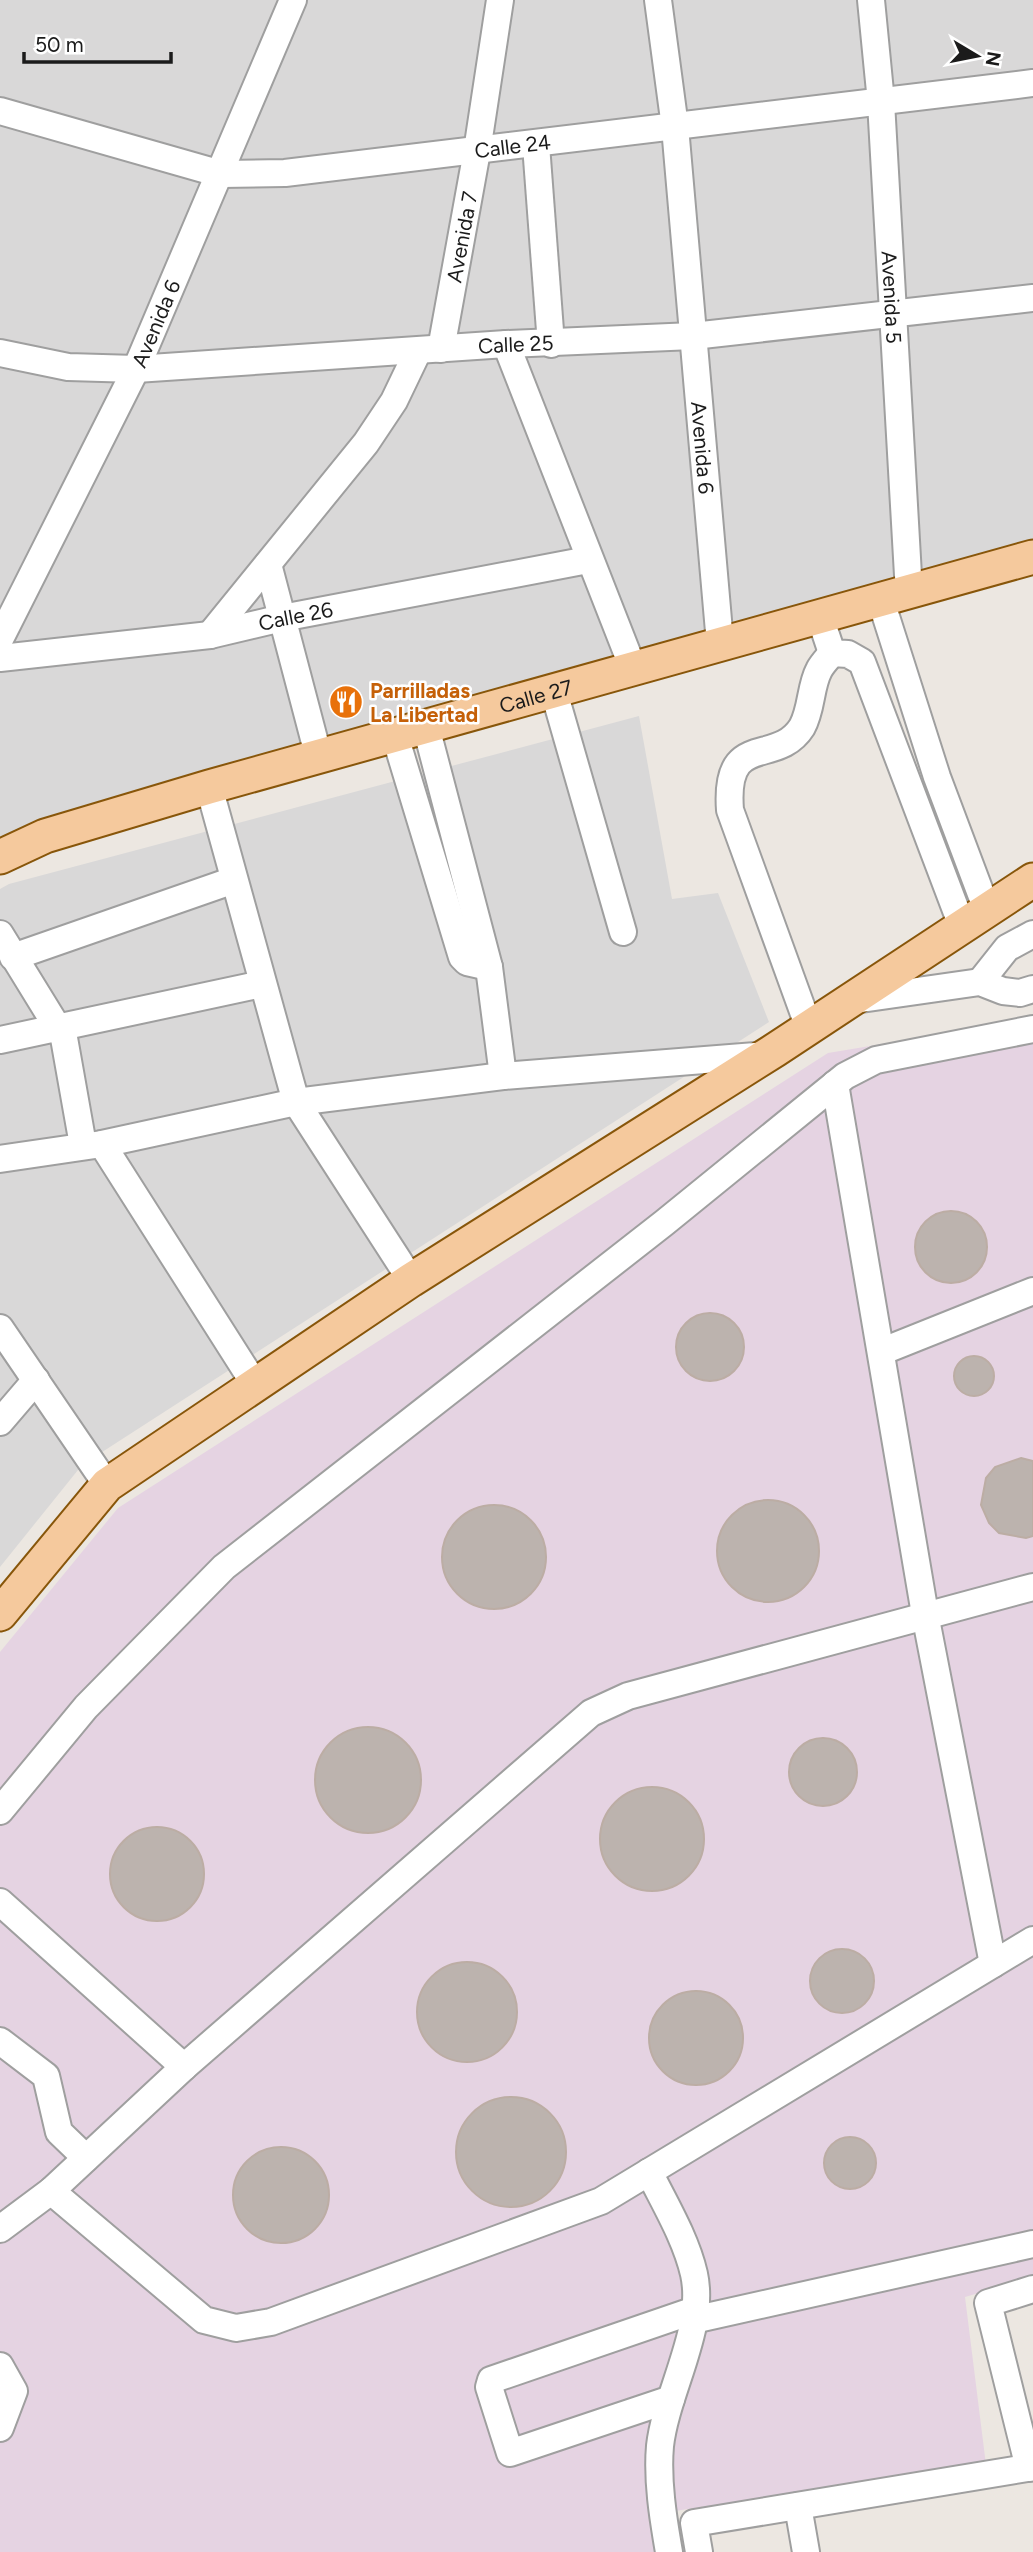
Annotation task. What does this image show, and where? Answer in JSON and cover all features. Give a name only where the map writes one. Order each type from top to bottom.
[{"type":"main road","name":"Calle 27","points":[[0,857],[45,836],[209,787],[1033,557]]},
{"type":"main road","points":[[0,1614],[107,1485],[254,1383],[411,1280],[767,1055],[808,1025],[853,1000],[1033,880]]},
{"type":"street","name":"Avenida 6","points":[[0,639],[136,369],[293,0]]},
{"type":"street","name":"Avenida 7","points":[[210,635],[366,443],[430,350],[477,151],[500,0]]},
{"type":"street","name":"Avenida 6","points":[[658,0],[675,127],[720,643]]},
{"type":"street","name":"Avenida 5","points":[[871,0],[881,102],[893,315],[895,597],[937,777],[974,918]]},
{"type":"street","name":"Calle 24","points":[[0,111],[221,174],[285,173],[536,145],[1033,83]]},
{"type":"street","points":[[536,145],[551,344]]},
{"type":"street","name":"Calle 25","points":[[0,353],[68,367],[136,369],[506,344],[694,336],[1033,298]]},
{"type":"street","points":[[506,344],[588,560],[633,668]]},
{"type":"street","name":"Calle 26","points":[[0,658],[210,635],[282,618],[588,560]]},
{"type":"street","points":[[268,564],[319,758]]},
{"type":"street","points":[[820,617],[832,653]]},
{"type":"street","points":[[832,653],[848,654],[862,662],[974,918]]},
{"type":"street","points":[[808,1025],[730,810],[728,788],[737,763],[755,752],[793,739],[803,724],[819,670],[832,653]]},
{"type":"street","points":[[554,692],[623,932]]},
{"type":"street","points":[[410,731],[489,967],[503,1076]]},
{"type":"street","points":[[209,787],[296,1102],[411,1280]]},
{"type":"street","points":[[13,957],[234,880]]},
{"type":"street","points":[[0,934],[64,1038],[93,1145],[254,1383]]},
{"type":"street","points":[[980,982],[1007,948],[1033,934]]},
{"type":"street","points":[[853,1000],[980,982],[1003,991],[1020,993],[1033,989]]},
{"type":"street","points":[[0,1040],[262,984]]},
{"type":"street","points":[[0,1811],[86,1707],[224,1567],[664,1223],[835,1084],[876,1060],[1033,1029]]},
{"type":"street","points":[[0,1159],[93,1145],[296,1102],[503,1076],[767,1055]]},
{"type":"street","points":[[835,1084],[875,1325],[883,1351],[890,1418],[925,1614],[993,1964]]},
{"type":"street","points":[[883,1351],[1033,1291]]},
{"type":"street","points":[[0,1328],[107,1485]]},
{"type":"street","points":[[0,1422],[36,1380]]},
{"type":"street","points":[[0,2229],[51,2191],[184,2067],[591,1713],[628,1696],[1033,1587]]},
{"type":"street","points":[[0,1902],[184,2067]]},
{"type":"street","points":[[51,2191],[204,2320],[236,2328],[271,2322],[601,2201],[1033,1940]]},
{"type":"street","points":[[0,2040],[46,2076],[59,2132],[86,2158]]},
{"type":"street","points":[[649,2172],[671,2216],[694,2275],[694,2315],[660,2446],[663,2518],[669,2552]]},
{"type":"street","points":[[671,2399],[510,2453],[489,2387],[491,2380],[694,2315],[1033,2244]]},
{"type":"street","points":[[698,2552],[694,2524],[1031,2468],[988,2303],[1033,2289]]},
{"type":"street","points":[[0,2365],[14,2391],[0,2428]]},
{"type":"street","points":[[798,2506],[806,2552]]},
{"type":"shaded area","points":[[0,0],[1033,0],[1033,550],[0,840]]},
{"type":"shaded area","points":[[639,716],[672,899],[718,893],[769,1022],[82,1465],[0,1567],[0,889],[9,884]]},
{"type":"shaded area","points":[[1033,1019],[1033,2277],[965,2297],[986,2465],[668,2512],[673,2552],[0,2552],[0,1652],[118,1508],[828,1053]]},
{"type":"building","points":[[951,1211],[971,1217],[981,1227],[987,1247],[981,1267],[971,1277],[951,1283],[931,1277],[921,1267],[915,1247],[921,1227],[931,1217]]},
{"type":"building","points":[[710,1313],[723,1316],[734,1323],[741,1334],[744,1347],[741,1360],[734,1371],[723,1378],[710,1381],[697,1378],[686,1371],[679,1360],[676,1347],[679,1334],[686,1323],[697,1316]]},
{"type":"building","points":[[974,1356],[982,1357],[988,1362],[993,1368],[993,1384],[988,1390],[982,1395],[974,1396],[966,1395],[960,1390],[955,1384],[954,1376],[955,1368],[960,1362],[966,1357]]},
{"type":"building","points":[[1021,1458],[1033,1461],[1033,1536],[1026,1538],[999,1533],[989,1523],[981,1505],[986,1478],[995,1467]]},
{"type":"building","points":[[768,1500],[787,1504],[804,1515],[815,1532],[819,1551],[815,1570],[804,1587],[787,1598],[768,1602],[749,1598],[732,1587],[721,1570],[717,1551],[721,1532],[732,1515],[749,1504]]},
{"type":"building","points":[[494,1505],[514,1509],[531,1520],[542,1537],[546,1557],[542,1577],[531,1594],[514,1605],[494,1609],[474,1605],[457,1594],[446,1577],[442,1557],[446,1537],[457,1520],[474,1509]]},
{"type":"building","points":[[368,1727],[388,1731],[405,1743],[417,1760],[421,1780],[417,1800],[405,1817],[388,1829],[368,1833],[348,1829],[331,1817],[319,1800],[315,1780],[319,1760],[331,1743],[348,1731]]},
{"type":"building","points":[[830,1738],[851,1753],[857,1765],[855,1785],[847,1796],[830,1806],[816,1806],[799,1796],[791,1785],[789,1765],[799,1748],[810,1740]]},
{"type":"building","points":[[652,1787],[672,1791],[689,1802],[700,1819],[704,1839],[700,1859],[689,1876],[672,1887],[652,1891],[632,1887],[615,1876],[604,1859],[600,1839],[604,1819],[615,1802],[632,1791]]},
{"type":"building","points":[[157,1827],[175,1830],[190,1841],[201,1856],[204,1874],[201,1892],[190,1907],[175,1918],[157,1921],[139,1918],[124,1907],[113,1892],[110,1874],[113,1856],[124,1841],[139,1830]]},
{"type":"building","points":[[836,1949],[848,1949],[865,1958],[872,1969],[872,1993],[865,2004],[848,2013],[836,2013],[824,2008],[815,1999],[810,1987],[810,1975],[815,1963],[824,1954]]},
{"type":"building","points":[[467,1962],[486,1966],[503,1976],[513,1993],[517,2012],[513,2031],[503,2048],[486,2058],[467,2062],[448,2058],[431,2048],[421,2031],[417,2012],[421,1993],[431,1976],[448,1966]]},
{"type":"building","points":[[696,1991],[714,1995],[729,2005],[739,2020],[743,2038],[739,2056],[729,2071],[714,2081],[696,2085],[678,2081],[663,2071],[653,2056],[649,2038],[653,2020],[663,2005],[678,1995]]},
{"type":"building","points":[[511,2097],[532,2102],[550,2113],[561,2131],[566,2152],[561,2173],[550,2191],[532,2202],[511,2207],[490,2202],[472,2191],[461,2173],[456,2152],[461,2131],[472,2113],[490,2102]]},
{"type":"building","points":[[850,2137],[860,2139],[868,2145],[874,2153],[874,2173],[868,2181],[860,2187],[850,2189],[840,2187],[832,2181],[826,2173],[824,2163],[826,2153],[832,2145],[840,2139]]},
{"type":"building","points":[[281,2147],[299,2150],[315,2161],[326,2177],[329,2195],[326,2213],[315,2229],[299,2240],[281,2243],[263,2240],[247,2229],[236,2213],[233,2195],[236,2177],[247,2161],[263,2150]]},
{"type":"place","name":"Parrilladas La Libertad","points":[[346,702]]}]
